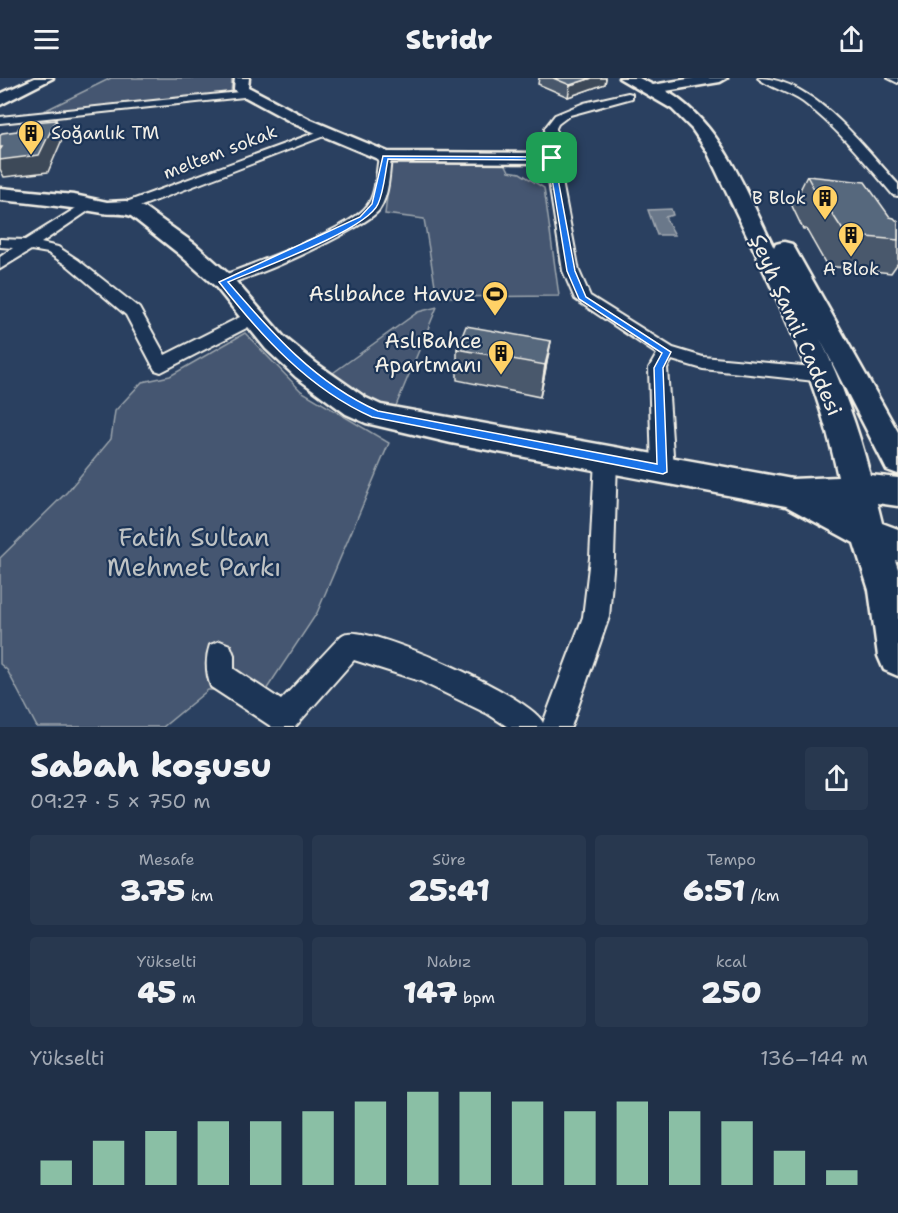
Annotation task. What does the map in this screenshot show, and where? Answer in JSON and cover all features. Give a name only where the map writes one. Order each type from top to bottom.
[{"type":"street","points":[[0,100],[46,78]]},
{"type":"street","name":"Şeyh Şamil Caddesi","points":[[626,78],[663,87],[703,112],[726,140],[821,322],[895,450]]},
{"type":"street","points":[[720,78],[663,87],[565,114],[554,120],[550,130],[552,158],[571,271],[583,299],[667,352],[703,363],[824,375]]},
{"type":"street","points":[[763,78],[779,83],[815,105],[895,185]]},
{"type":"street","points":[[893,78],[898,80]]},
{"type":"street","points":[[0,120],[245,86],[295,118],[385,157],[552,158]]},
{"type":"street","name":"Şeyh Şamil Caddesi","points":[[663,87],[694,120],[716,151],[824,375],[845,436],[864,519],[884,539],[887,590],[898,656]]},
{"type":"street","name":"meltem sokak","points":[[126,207],[328,131]]},
{"type":"street","points":[[223,282],[362,218],[375,204],[385,157]]},
{"type":"street","points":[[0,194],[40,196],[107,208],[126,207],[138,212],[162,228],[223,282],[275,343],[325,386],[356,406],[376,415],[792,493],[873,489],[898,492]]},
{"type":"street","points":[[0,264],[89,204]]},
{"type":"street","points":[[0,243],[30,245],[60,254],[133,312],[161,365],[254,317]]},
{"type":"street","points":[[663,469],[658,368],[667,352]]},
{"type":"street","points":[[556,727],[596,617],[602,558],[606,459]]},
{"type":"street","points":[[792,493],[884,539]]},
{"type":"street","points":[[220,655],[221,677],[284,718],[349,646],[377,651],[436,673],[518,714],[530,727]]},
{"type":"green space","points":[[111,78],[232,78],[231,94],[40,113]]},
{"type":"green space","points":[[505,163],[509,171],[520,173],[544,188],[559,296],[437,297],[424,219],[385,214],[391,164]]},
{"type":"green space","points":[[437,307],[393,413],[323,380],[418,312]]},
{"type":"green space","name":"Fatih Sultan Mehmet Parkı","points":[[245,333],[301,391],[389,443],[317,613],[266,690],[208,690],[163,727],[37,727],[7,670],[0,664],[0,558],[67,492],[111,439],[115,411],[142,382],[170,376]]},
{"type":"shaded area","points":[[671,209],[673,215],[665,217],[675,235],[657,235],[648,210]]},
{"type":"building","points":[[553,78],[592,78],[570,85]]},
{"type":"building","points":[[56,120],[39,155],[0,160],[2,133],[17,131],[22,123]]},
{"type":"building","points":[[807,176],[865,182],[890,217],[898,222],[898,240],[846,235],[822,198],[819,198]]},
{"type":"building","points":[[466,326],[551,341],[545,365],[457,349]]},
{"type":"place","name":"Soğanlık TM","points":[[31,156]]},
{"type":"place","name":"B Blok","points":[[825,221]]},
{"type":"place","name":"A Blok","points":[[851,258]]},
{"type":"place","name":"Aslıbahce Havuz","points":[[495,317]]},
{"type":"place","name":"AslıBahce Apartmanı","points":[[501,376]]},
{"type":"route","points":[[385,157],[552,158],[571,271],[583,299],[667,352],[658,368],[663,469],[451,431],[376,415],[356,406],[325,386],[306,370],[275,343],[223,282],[351,225],[371,212],[379,192],[385,157]]}]
